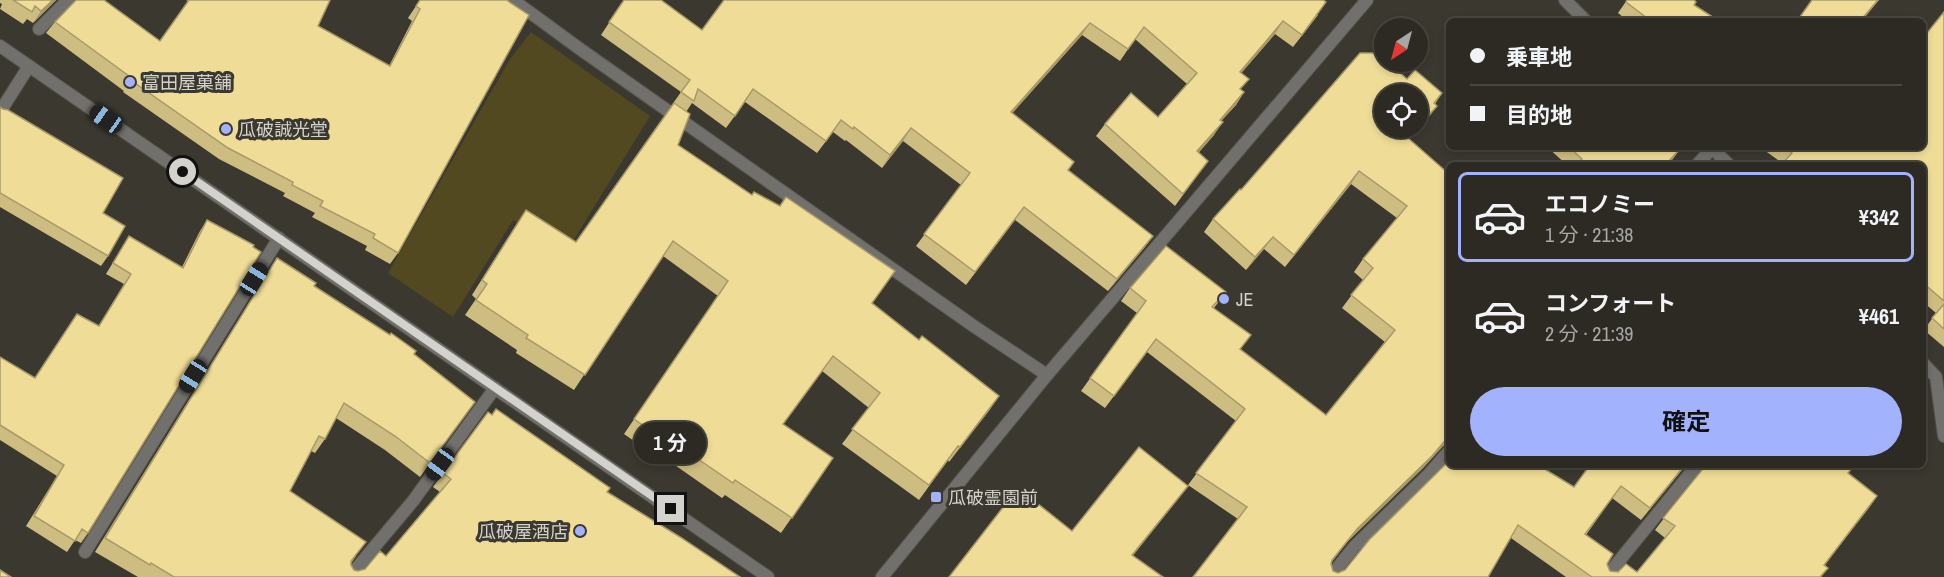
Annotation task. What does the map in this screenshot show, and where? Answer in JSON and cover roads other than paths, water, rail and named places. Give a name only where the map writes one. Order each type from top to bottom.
[{"type":"street","points":[[39,29],[68,0]]},
{"type":"street","points":[[513,0],[599,63],[1047,375]]},
{"type":"street","points":[[882,577],[1047,375],[1367,0]]},
{"type":"street","points":[[1565,0],[1583,18]]},
{"type":"street","points":[[0,46],[768,577]]},
{"type":"street","points":[[0,112],[29,66]]},
{"type":"street","points":[[1699,162],[1709,150]]},
{"type":"street","points":[[1713,150],[1726,162]]},
{"type":"street","points":[[85,552],[279,238]]},
{"type":"street","points":[[1926,366],[1936,376],[1944,436]]},
{"type":"street","points":[[349,577],[413,501],[495,388]]},
{"type":"street","points":[[1330,577],[1354,547],[1446,454]]},
{"type":"street","points":[[1606,577],[1694,468]]},
{"type":"place","name":"富田屋菓舗","points":[[130,82]]},
{"type":"place","name":"瓜破誠光堂","points":[[226,129]]},
{"type":"place","name":"JE","points":[[1224,299]]},
{"type":"place","name":"瓜破霊園前","points":[[936,497]]},
{"type":"place","name":"瓜破屋酒店","points":[[580,531]]}]
